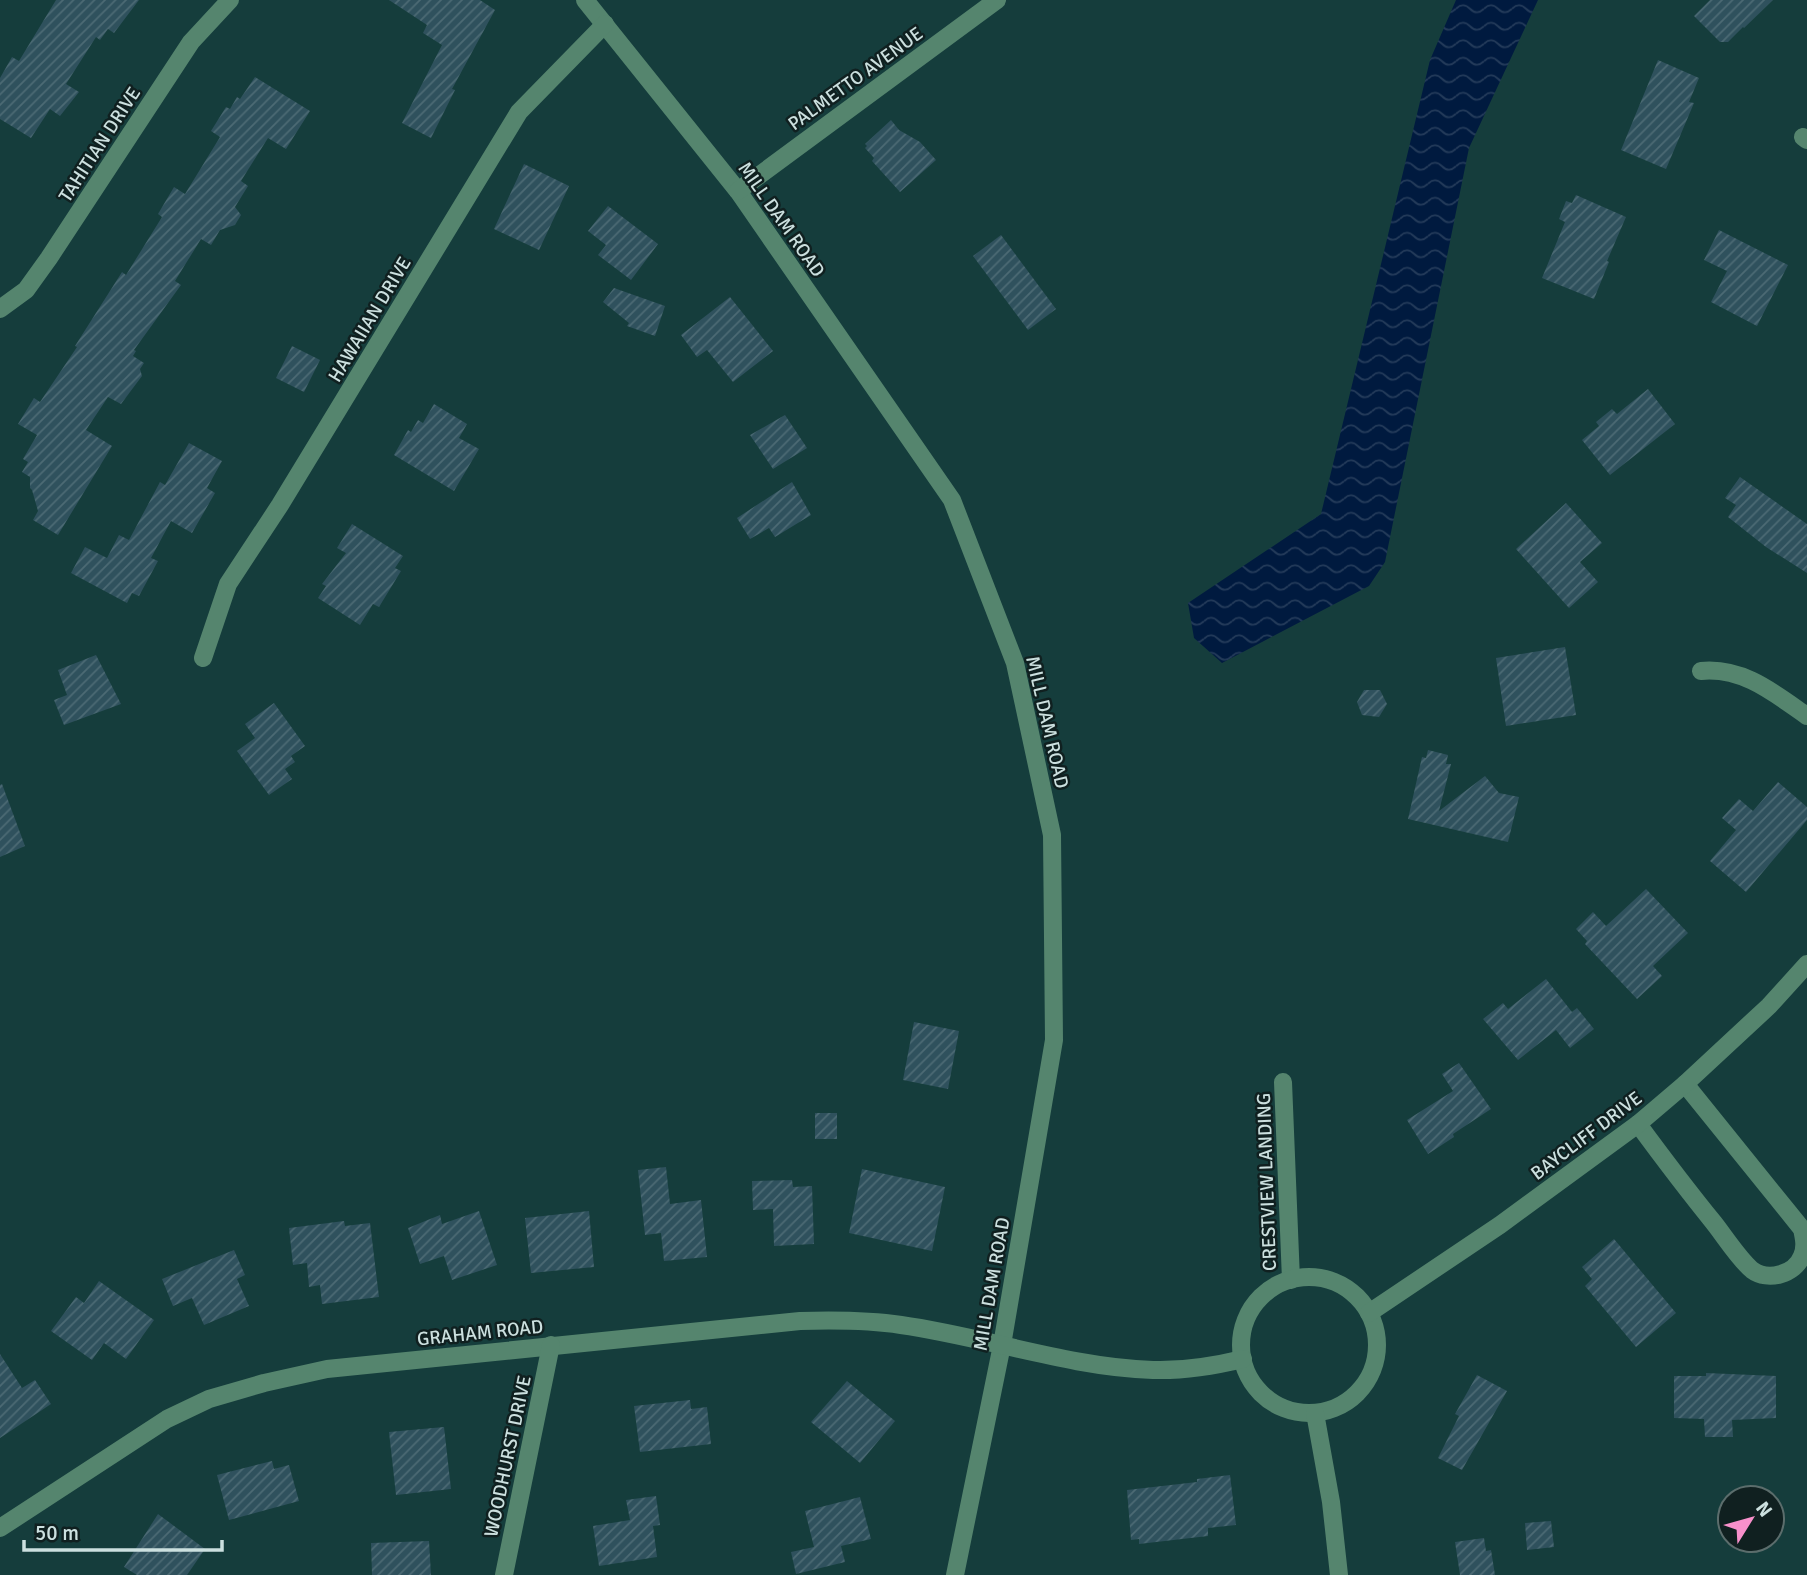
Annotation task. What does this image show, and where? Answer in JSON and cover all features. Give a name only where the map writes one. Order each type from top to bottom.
[{"type":"street","name":"TAHITIAN DRIVE","points":[[0,309],[26,290],[191,42],[230,0]]},
{"type":"street","name":"MILL DAM ROAD","points":[[585,0],[738,191],[952,500],[1015,663],[1052,835],[1054,1040],[1002,1345],[956,1575]]},
{"type":"street","name":"PALMETTO AVENUE","points":[[738,191],[998,0]]},
{"type":"street","name":"HAWAIIAN DRIVE","points":[[203,658],[229,584],[519,112],[605,24]]},
{"type":"street","points":[[1701,671],[1735,673],[1758,683],[1807,716]]},
{"type":"street","name":"BAYCLIFF DRIVE","points":[[1369,1313],[1500,1225],[1638,1124],[1769,1006],[1807,964]]},
{"type":"street","name":"CRESTVIEW LANDING","points":[[1283,1082],[1290,1280]]},
{"type":"street","points":[[1638,1124],[1753,1271],[1767,1276],[1778,1276],[1793,1269],[1802,1257],[1805,1243],[1802,1229],[1685,1084]]},
{"type":"street","points":[[1308,1277],[1327,1280],[1344,1287],[1358,1298],[1369,1313],[1376,1331],[1377,1350],[1373,1369],[1364,1386],[1350,1400],[1334,1409],[1315,1413],[1295,1412],[1277,1405],[1261,1393],[1250,1378],[1243,1359],[1241,1342],[1244,1326],[1261,1297],[1275,1287],[1290,1280],[1308,1277]]},
{"type":"street","name":"GRAHAM ROAD","points":[[0,1528],[167,1419],[209,1399],[327,1369],[800,1321],[852,1320],[901,1325],[1002,1345]]},
{"type":"street","name":"WOODHURST DRIVE","points":[[503,1575],[551,1345]]},
{"type":"street","points":[[1002,1345],[1084,1362],[1153,1370],[1206,1367],[1243,1359]]},
{"type":"street","points":[[1315,1413],[1331,1502],[1339,1575]]},
{"type":"water","points":[[1456,0],[1538,0],[1469,148],[1385,562],[1369,586],[1222,663],[1194,638],[1188,603],[1321,514],[1430,60]]},
{"type":"building","points":[[56,0],[139,0],[114,33],[108,29],[100,40],[96,37],[66,84],[79,92],[60,116],[50,109],[31,138],[0,119],[0,78],[12,57],[19,61]]},
{"type":"building","points":[[389,0],[480,0],[495,10],[452,89],[455,90],[431,138],[402,123],[442,45],[423,33],[427,25]]},
{"type":"building","points":[[1710,0],[1773,0],[1728,42],[1720,42],[1694,16]]},
{"type":"building","points":[[1658,60],[1699,78],[1689,102],[1694,103],[1666,169],[1621,150]]},
{"type":"building","points":[[255,77],[310,111],[286,149],[268,138],[241,181],[248,186],[235,207],[241,215],[235,225],[220,230],[211,245],[201,239],[175,281],[181,285],[134,350],[136,351],[133,356],[144,363],[140,369],[142,376],[121,404],[108,397],[86,430],[112,446],[58,535],[33,520],[38,511],[30,488],[30,477],[22,472],[28,462],[23,459],[37,435],[18,424],[34,398],[40,402],[122,272],[126,275],[162,217],[158,214],[174,187],[185,194],[220,137],[211,131],[226,107],[230,109],[237,97],[240,99]]},
{"type":"building","points":[[891,120],[899,130],[920,142],[936,160],[900,192],[872,161],[874,158],[865,148],[865,144]]},
{"type":"building","points":[[524,164],[569,186],[539,250],[494,229]]},
{"type":"building","points":[[1576,195],[1626,217],[1594,299],[1542,278],[1565,222],[1559,219],[1566,201],[1572,203]]},
{"type":"building","points":[[608,206],[658,244],[631,280],[598,255],[606,245],[588,231]]},
{"type":"building","points":[[1719,230],[1788,265],[1757,326],[1711,302],[1727,271],[1704,260]]},
{"type":"building","points":[[1001,235],[1056,309],[1028,330],[973,256]]},
{"type":"building","points":[[614,288],[665,306],[655,336],[627,326],[629,323],[603,302]]},
{"type":"building","points":[[730,297],[773,351],[733,382],[707,350],[697,357],[681,335]]},
{"type":"building","points":[[292,346],[320,360],[304,392],[276,378]]},
{"type":"building","points":[[1648,389],[1675,424],[1610,475],[1582,440],[1599,426],[1596,422],[1612,409],[1617,414]]},
{"type":"building","points":[[434,404],[467,424],[459,438],[479,449],[454,491],[394,455],[408,430],[411,432],[418,420],[423,423]]},
{"type":"building","points":[[785,415],[807,448],[773,469],[750,435]]},
{"type":"building","points":[[189,443],[222,461],[207,488],[215,493],[192,533],[171,521],[151,558],[158,561],[139,596],[132,593],[127,603],[71,573],[85,547],[107,558],[119,535],[129,540],[160,482],[165,485]]},
{"type":"building","points":[[1740,477],[1807,524],[1807,573],[1766,547],[1728,517],[1736,505],[1725,498]]},
{"type":"building","points":[[792,482],[811,515],[775,537],[769,528],[750,539],[737,518]]},
{"type":"building","points":[[1566,503],[1602,543],[1580,562],[1598,582],[1569,608],[1516,549]]},
{"type":"building","points":[[352,524],[403,556],[395,568],[401,571],[379,607],[373,604],[360,625],[318,598],[326,586],[322,584],[346,553],[337,548]]},
{"type":"building","points":[[1565,647],[1576,715],[1506,726],[1496,658]]},
{"type":"building","points":[[96,655],[121,704],[64,725],[54,700],[67,695],[58,670]]},
{"type":"building","points":[[1364,690],[1380,690],[1387,704],[1379,717],[1362,715],[1357,702]]},
{"type":"building","points":[[274,703],[305,746],[291,756],[295,762],[285,769],[292,779],[269,795],[237,751],[255,738],[245,724]]},
{"type":"building","points":[[1428,750],[1448,755],[1446,764],[1451,764],[1439,811],[1485,776],[1499,793],[1519,797],[1508,842],[1408,819],[1422,757],[1426,758]]},
{"type":"building","points":[[1778,782],[1807,807],[1807,820],[1746,892],[1710,861],[1736,830],[1722,818],[1739,799],[1753,811]]},
{"type":"building","points":[[2,784],[25,846],[0,857],[0,785]]},
{"type":"building","points":[[1646,889],[1688,933],[1653,966],[1662,976],[1637,999],[1585,944],[1587,941],[1576,929],[1593,912],[1606,926]]},
{"type":"building","points":[[1546,979],[1572,1012],[1577,1008],[1594,1029],[1570,1048],[1556,1030],[1518,1060],[1483,1019],[1503,1003],[1508,1009]]},
{"type":"building","points":[[914,1022],[959,1031],[948,1089],[903,1080]]},
{"type":"building","points":[[1459,1063],[1491,1109],[1428,1154],[1407,1120],[1453,1091],[1442,1074]]},
{"type":"building","points":[[815,1113],[837,1113],[837,1139],[815,1139]]},
{"type":"building","points":[[666,1167],[670,1204],[701,1200],[707,1257],[664,1261],[661,1233],[645,1235],[638,1170]]},
{"type":"building","points":[[862,1169],[945,1187],[932,1251],[849,1233]]},
{"type":"building","points":[[792,1180],[793,1187],[812,1186],[814,1244],[774,1246],[773,1209],[753,1210],[752,1181]]},
{"type":"building","points":[[479,1211],[497,1265],[452,1280],[444,1256],[420,1264],[408,1228],[440,1215],[442,1224]]},
{"type":"building","points":[[589,1211],[594,1267],[531,1273],[525,1218]]},
{"type":"building","points":[[344,1221],[345,1226],[370,1223],[379,1297],[322,1304],[320,1285],[309,1287],[307,1263],[293,1265],[289,1228]]},
{"type":"building","points":[[1614,1239],[1676,1313],[1636,1347],[1585,1286],[1592,1279],[1582,1267]]},
{"type":"building","points":[[234,1250],[245,1275],[237,1279],[249,1306],[204,1325],[192,1298],[173,1306],[162,1279]]},
{"type":"building","points":[[99,1281],[154,1320],[126,1359],[104,1343],[92,1360],[51,1331],[76,1297],[84,1303]]},
{"type":"building","points":[[0,1354],[22,1388],[35,1380],[51,1404],[0,1438]]},
{"type":"building","points":[[1706,1373],[1776,1376],[1776,1418],[1732,1420],[1733,1437],[1705,1437],[1704,1419],[1674,1418],[1674,1376],[1706,1376]]},
{"type":"building","points":[[1477,1375],[1507,1391],[1462,1470],[1438,1458],[1459,1416],[1455,1414]]},
{"type":"building","points":[[847,1381],[895,1421],[860,1463],[811,1422]]},
{"type":"building","points":[[690,1400],[691,1409],[707,1407],[711,1444],[640,1452],[634,1406]]},
{"type":"building","points":[[444,1427],[451,1489],[396,1495],[389,1432]]},
{"type":"building","points":[[272,1461],[274,1469],[289,1465],[299,1501],[229,1520],[217,1475]]},
{"type":"building","points":[[1230,1475],[1236,1525],[1208,1528],[1208,1536],[1139,1544],[1139,1539],[1131,1540],[1127,1490],[1197,1482],[1197,1479]]},
{"type":"building","points":[[656,1496],[660,1525],[653,1526],[657,1557],[599,1566],[593,1526],[630,1520],[626,1500]]},
{"type":"building","points":[[860,1497],[871,1539],[841,1546],[845,1562],[796,1574],[791,1552],[814,1547],[805,1511]]},
{"type":"building","points":[[158,1514],[205,1549],[187,1575],[137,1575],[124,1567]]},
{"type":"building","points":[[1551,1521],[1554,1547],[1527,1550],[1525,1523]]},
{"type":"building","points":[[1484,1538],[1486,1551],[1491,1550],[1495,1575],[1460,1575],[1455,1542]]},
{"type":"building","points":[[429,1541],[431,1575],[372,1575],[371,1543]]}]
